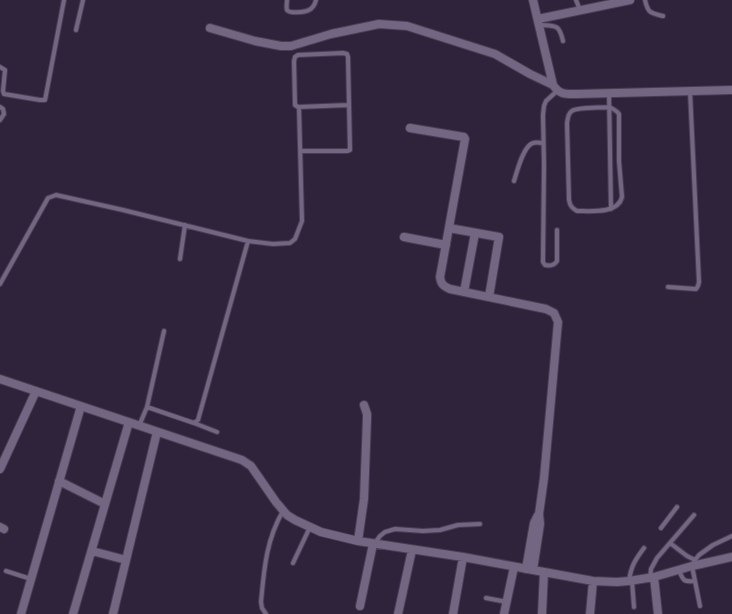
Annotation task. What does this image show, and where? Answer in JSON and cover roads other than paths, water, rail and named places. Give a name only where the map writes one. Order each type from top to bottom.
[{"type":"street","points":[[533,0],[555,88]]},
{"type":"street","points":[[539,22],[580,10],[630,0]]},
{"type":"street","points":[[210,28],[255,41],[281,46],[291,46],[331,34],[379,24],[407,26],[495,54],[563,94],[732,90]]},
{"type":"street","points":[[410,128],[464,137],[465,139],[440,277],[444,286],[450,289],[527,304],[551,311],[554,313],[558,322],[544,478],[539,514],[540,524],[529,570]]},
{"type":"street","points":[[449,228],[499,237],[489,297]]},
{"type":"street","points":[[464,292],[475,233]]},
{"type":"street","points":[[404,237],[446,245]]},
{"type":"street","points":[[0,380],[242,460],[251,466],[287,515],[321,532],[358,541],[463,557],[529,570],[616,582],[652,577],[679,570],[694,563],[732,558]]},
{"type":"street","points":[[0,469],[36,391]]},
{"type":"street","points":[[358,541],[364,499],[367,414],[364,405]]},
{"type":"street","points":[[21,614],[80,406]]},
{"type":"street","points":[[73,614],[129,422]]},
{"type":"street","points":[[113,614],[157,432]]},
{"type":"street","points":[[59,481],[106,504]]},
{"type":"street","points":[[360,606],[373,544]]},
{"type":"street","points":[[398,614],[412,550]]},
{"type":"street","points":[[92,551],[126,560]]},
{"type":"street","points":[[453,614],[463,557]]},
{"type":"street","points":[[504,614],[514,566]]},
{"type":"street","points":[[542,614],[544,572]]},
{"type":"street","points":[[652,577],[658,614]]},
{"type":"street","points":[[590,614],[593,580]]},
{"type":"lane","points":[[0,67],[5,70],[4,94],[45,100],[64,0]]},
{"type":"lane","points":[[76,30],[83,0]]},
{"type":"lane","points":[[287,0],[287,9],[292,13],[308,11],[312,8],[316,0]]},
{"type":"lane","points":[[576,0],[580,10]]},
{"type":"lane","points":[[645,0],[647,8],[650,12],[663,16]]},
{"type":"lane","points":[[539,22],[556,27],[561,32],[563,41]]},
{"type":"lane","points":[[300,151],[350,150],[348,57],[347,54],[343,53],[298,55],[295,57],[296,106],[349,105]]},
{"type":"lane","points":[[555,88],[546,101],[543,114],[545,265],[555,264],[557,230]]},
{"type":"lane","points":[[668,287],[696,289],[699,282],[690,91]]},
{"type":"lane","points":[[609,94],[611,209]]},
{"type":"lane","points":[[0,107],[3,109],[4,114],[0,120]]},
{"type":"lane","points":[[0,284],[48,198],[56,195],[248,241],[273,244],[290,243],[295,239],[302,221],[299,107]]},
{"type":"lane","points":[[609,107],[617,110],[619,114],[619,161],[622,197],[621,202],[611,209],[577,211],[570,206],[568,184],[567,123],[568,115],[577,109],[609,107]]},
{"type":"lane","points":[[514,181],[524,152],[532,143],[543,143]]},
{"type":"lane","points":[[180,259],[185,225]]},
{"type":"lane","points":[[194,423],[199,417],[248,241]]},
{"type":"lane","points":[[139,426],[147,407],[164,331]]},
{"type":"lane","points":[[147,407],[217,432]]},
{"type":"lane","points":[[661,528],[677,507]]},
{"type":"lane","points":[[266,614],[260,602],[266,561],[271,536],[276,522],[283,511]]},
{"type":"lane","points":[[652,577],[651,569],[654,563],[694,515]]},
{"type":"lane","points":[[373,544],[385,532],[395,529],[423,531],[440,530],[458,525],[480,524]]},
{"type":"lane","points":[[293,563],[310,527]]},
{"type":"lane","points":[[700,606],[695,581],[694,563],[699,555],[713,545],[732,536]]},
{"type":"lane","points":[[670,543],[694,563]]},
{"type":"lane","points":[[634,607],[631,571],[633,564],[644,548]]},
{"type":"lane","points":[[679,570],[681,577],[686,582],[695,581]]},
{"type":"lane","points":[[6,571],[31,578]]},
{"type":"lane","points":[[486,598],[507,602]]}]
